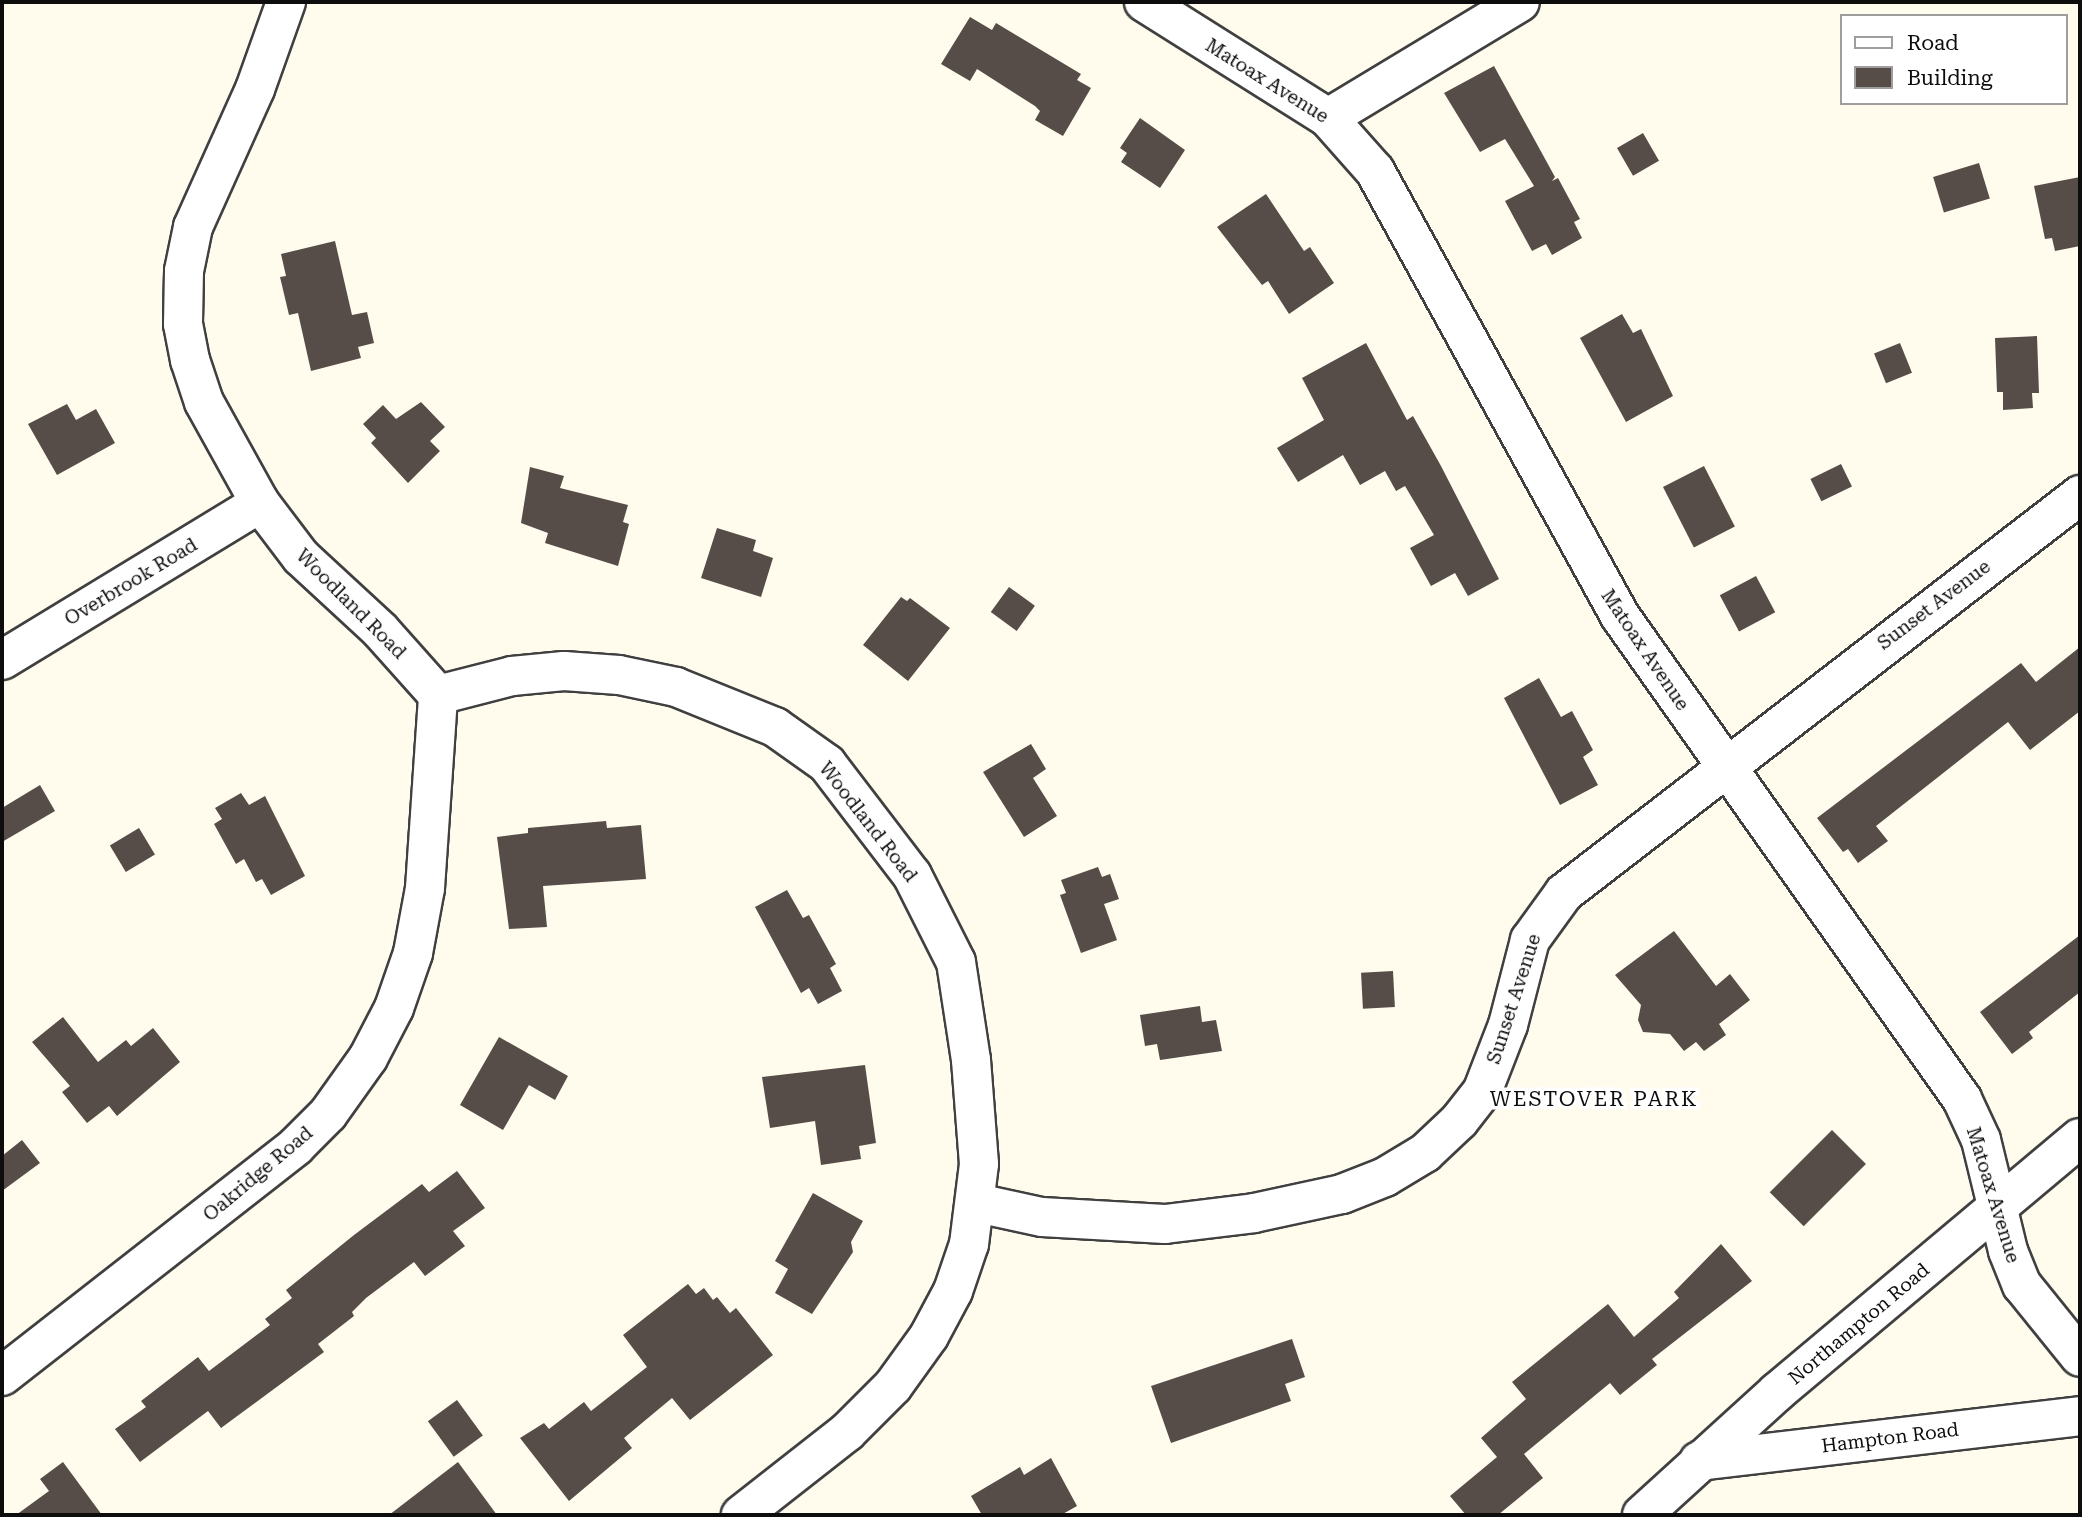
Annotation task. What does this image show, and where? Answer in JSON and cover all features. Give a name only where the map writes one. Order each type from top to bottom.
[{"type":"street","name":"Woodland Road","points":[[286,2],[255,89],[193,227],[184,271],[183,324],[204,402],[260,503],[301,557],[380,629],[438,695],[512,676],[564,671],[619,675],[676,687],[731,706],[775,727],[827,764],[912,875],[956,962],[971,1060],[979,1164],[977,1203],[953,1291],[929,1336],[893,1386],[838,1441],[741,1515]]},
{"type":"street","name":"Matoax Avenue","points":[[1144,2],[1328,118],[1348,135],[1375,171],[1613,604],[1724,767],[1962,1099],[1981,1140],[1998,1208],[2022,1285],[2080,1357]]},
{"type":"street","points":[[1328,118],[1520,2]]},
{"type":"street","name":"Sunset Avenue","points":[[977,1203],[1042,1217],[1165,1224],[1254,1213],[1342,1194],[1385,1177],[1425,1153],[1459,1121],[1482,1092],[1508,1025],[1530,940],[1544,915],[1564,892],[2080,495]]},
{"type":"street","name":"Overbrook Road","points":[[2,660],[260,503]]},
{"type":"street","name":"Oakridge Road","points":[[2,1376],[296,1146],[328,1114],[368,1058],[394,1007],[413,953],[425,888],[438,695]]},
{"type":"street","name":"Northampton Road","points":[[1642,1515],[1699,1461],[2080,1138]]},
{"type":"street","name":"Hampton Road","points":[[1699,1461],[2080,1416]]},
{"type":"building","points":[[970,17],[992,30],[996,23],[1081,74],[1077,80],[1091,88],[1063,136],[1035,120],[1040,111],[1035,106],[977,69],[970,81],[941,64]]},
{"type":"building","points":[[1494,66],[1555,177],[1552,181],[1558,178],[1580,219],[1574,222],[1582,238],[1552,255],[1546,244],[1532,251],[1505,201],[1534,186],[1505,139],[1480,152],[1444,93]]},
{"type":"building","points":[[1140,118],[1185,150],[1160,188],[1121,162],[1127,153],[1120,148]]},
{"type":"building","points":[[1643,133],[1659,161],[1633,176],[1617,148]]},
{"type":"building","points":[[1979,163],[1990,198],[1944,212],[1933,177]]},
{"type":"building","points":[[2080,177],[2080,246],[2055,251],[2052,238],[2045,239],[2034,186]]},
{"type":"building","points":[[1266,194],[1304,251],[1310,247],[1334,283],[1289,314],[1268,281],[1262,285],[1217,227]]},
{"type":"building","points":[[335,241],[352,315],[367,312],[374,343],[358,347],[361,358],[311,371],[298,313],[289,315],[280,277],[286,276],[281,254]]},
{"type":"building","points":[[1622,314],[1633,333],[1641,329],[1673,396],[1626,422],[1580,338]]},
{"type":"building","points":[[2037,336],[2039,393],[2032,393],[2033,408],[2003,410],[2003,392],[1997,392],[1995,338]]},
{"type":"building","points":[[1366,343],[1407,420],[1413,416],[1499,579],[1468,596],[1455,573],[1431,586],[1410,548],[1434,535],[1405,486],[1396,491],[1385,471],[1360,485],[1343,455],[1298,482],[1277,448],[1324,420],[1302,378]]},
{"type":"building","points":[[1900,343],[1912,373],[1886,383],[1874,353]]},
{"type":"building","points":[[421,402],[445,427],[430,441],[440,451],[408,483],[371,443],[376,438],[363,424],[383,405],[396,419]]},
{"type":"building","points":[[67,404],[76,420],[96,409],[115,443],[57,475],[28,424]]},
{"type":"building","points":[[1841,464],[1852,486],[1821,501],[1810,479]]},
{"type":"building","points":[[1704,466],[1735,527],[1694,547],[1663,487]]},
{"type":"building","points":[[530,467],[564,476],[560,488],[628,505],[623,522],[629,524],[618,566],[545,543],[548,533],[521,523]]},
{"type":"building","points":[[717,528],[756,540],[753,551],[773,558],[761,597],[701,578]]},
{"type":"building","points":[[1756,576],[1775,612],[1739,631],[1720,595]]},
{"type":"building","points":[[1009,587],[1035,606],[1017,631],[991,612]]},
{"type":"building","points":[[901,597],[907,601],[910,598],[950,628],[908,681],[863,645]]},
{"type":"building","points":[[2080,647],[2080,711],[2030,750],[2008,722],[1876,826],[1888,841],[1858,863],[1848,849],[1843,852],[1817,818],[2021,663],[2036,682]]},
{"type":"building","points":[[1539,678],[1561,717],[1572,711],[1593,750],[1583,757],[1598,785],[1560,805],[1504,698]]},
{"type":"building","points":[[1031,744],[1046,769],[1033,778],[1057,816],[1024,837],[983,772]]},
{"type":"building","points":[[40,785],[55,811],[2,842],[2,808]]},
{"type":"building","points":[[241,793],[249,805],[265,796],[305,876],[271,895],[262,879],[256,882],[244,859],[236,864],[214,824],[222,819],[215,808]]},
{"type":"building","points":[[606,821],[607,828],[641,825],[646,879],[543,886],[547,927],[509,929],[497,837],[528,833],[528,828]]},
{"type":"building","points":[[139,828],[155,855],[126,872],[110,846]]},
{"type":"building","points":[[1098,867],[1102,877],[1110,874],[1119,899],[1104,904],[1117,940],[1081,953],[1060,895],[1066,893],[1061,880]]},
{"type":"building","points":[[787,890],[803,918],[809,915],[836,964],[830,968],[842,991],[818,1004],[809,988],[801,993],[755,907]]},
{"type":"building","points":[[1674,931],[1716,986],[1730,974],[1750,1000],[1719,1024],[1726,1035],[1704,1051],[1696,1042],[1684,1051],[1670,1034],[1643,1032],[1638,1020],[1641,1005],[1615,975]]},
{"type":"building","points":[[2080,935],[2080,992],[2029,1032],[2033,1038],[2012,1054],[1980,1012]]},
{"type":"building","points":[[1393,971],[1395,1007],[1363,1009],[1361,973]]},
{"type":"building","points":[[1200,1006],[1202,1022],[1216,1020],[1222,1051],[1160,1060],[1157,1044],[1145,1046],[1140,1015]]},
{"type":"building","points":[[63,1017],[98,1062],[126,1040],[131,1046],[153,1028],[180,1062],[117,1116],[109,1106],[87,1123],[62,1092],[70,1086],[32,1042]]},
{"type":"building","points":[[499,1037],[568,1076],[555,1100],[529,1085],[503,1130],[460,1105]]},
{"type":"building","points":[[865,1065],[876,1143],[859,1146],[861,1159],[821,1165],[815,1121],[770,1128],[762,1077]]},
{"type":"building","points":[[1832,1130],[1866,1164],[1804,1226],[1770,1192]]},
{"type":"building","points":[[22,1140],[40,1163],[2,1191],[2,1156]]},
{"type":"building","points":[[457,1171],[485,1208],[453,1231],[465,1246],[425,1276],[414,1262],[366,1298],[352,1312],[354,1316],[318,1344],[324,1352],[221,1428],[208,1411],[140,1462],[115,1429],[146,1407],[141,1401],[198,1357],[209,1371],[270,1325],[265,1319],[292,1298],[286,1290],[354,1235],[422,1184],[429,1192]]},
{"type":"building","points":[[813,1193],[863,1221],[851,1242],[853,1252],[812,1314],[775,1293],[788,1269],[775,1261]]},
{"type":"building","points":[[1721,1244],[1752,1281],[1652,1359],[1657,1365],[1620,1395],[1610,1383],[1524,1454],[1543,1478],[1498,1515],[1466,1515],[1450,1496],[1497,1457],[1481,1438],[1526,1399],[1512,1382],[1608,1304],[1634,1337],[1679,1298],[1674,1292]]},
{"type":"building","points":[[688,1284],[696,1294],[704,1288],[713,1300],[717,1297],[730,1313],[736,1308],[773,1355],[690,1420],[672,1398],[624,1438],[632,1448],[569,1501],[520,1438],[544,1423],[549,1429],[584,1402],[591,1411],[647,1367],[623,1335]]},
{"type":"building","points":[[1292,1339],[1305,1377],[1285,1384],[1291,1401],[1171,1443],[1151,1386]]},
{"type":"building","points":[[457,1400],[483,1436],[454,1457],[428,1421]]},
{"type":"building","points":[[1051,1458],[1077,1506],[1061,1515],[982,1515],[971,1496],[1020,1467],[1024,1475]]},
{"type":"building","points":[[63,1462],[102,1515],[16,1515],[49,1491],[40,1479]]},
{"type":"building","points":[[458,1462],[497,1515],[389,1515]]},
{"type":"district","name":"WESTOVER PARK","points":[[1594,1099]]}]
